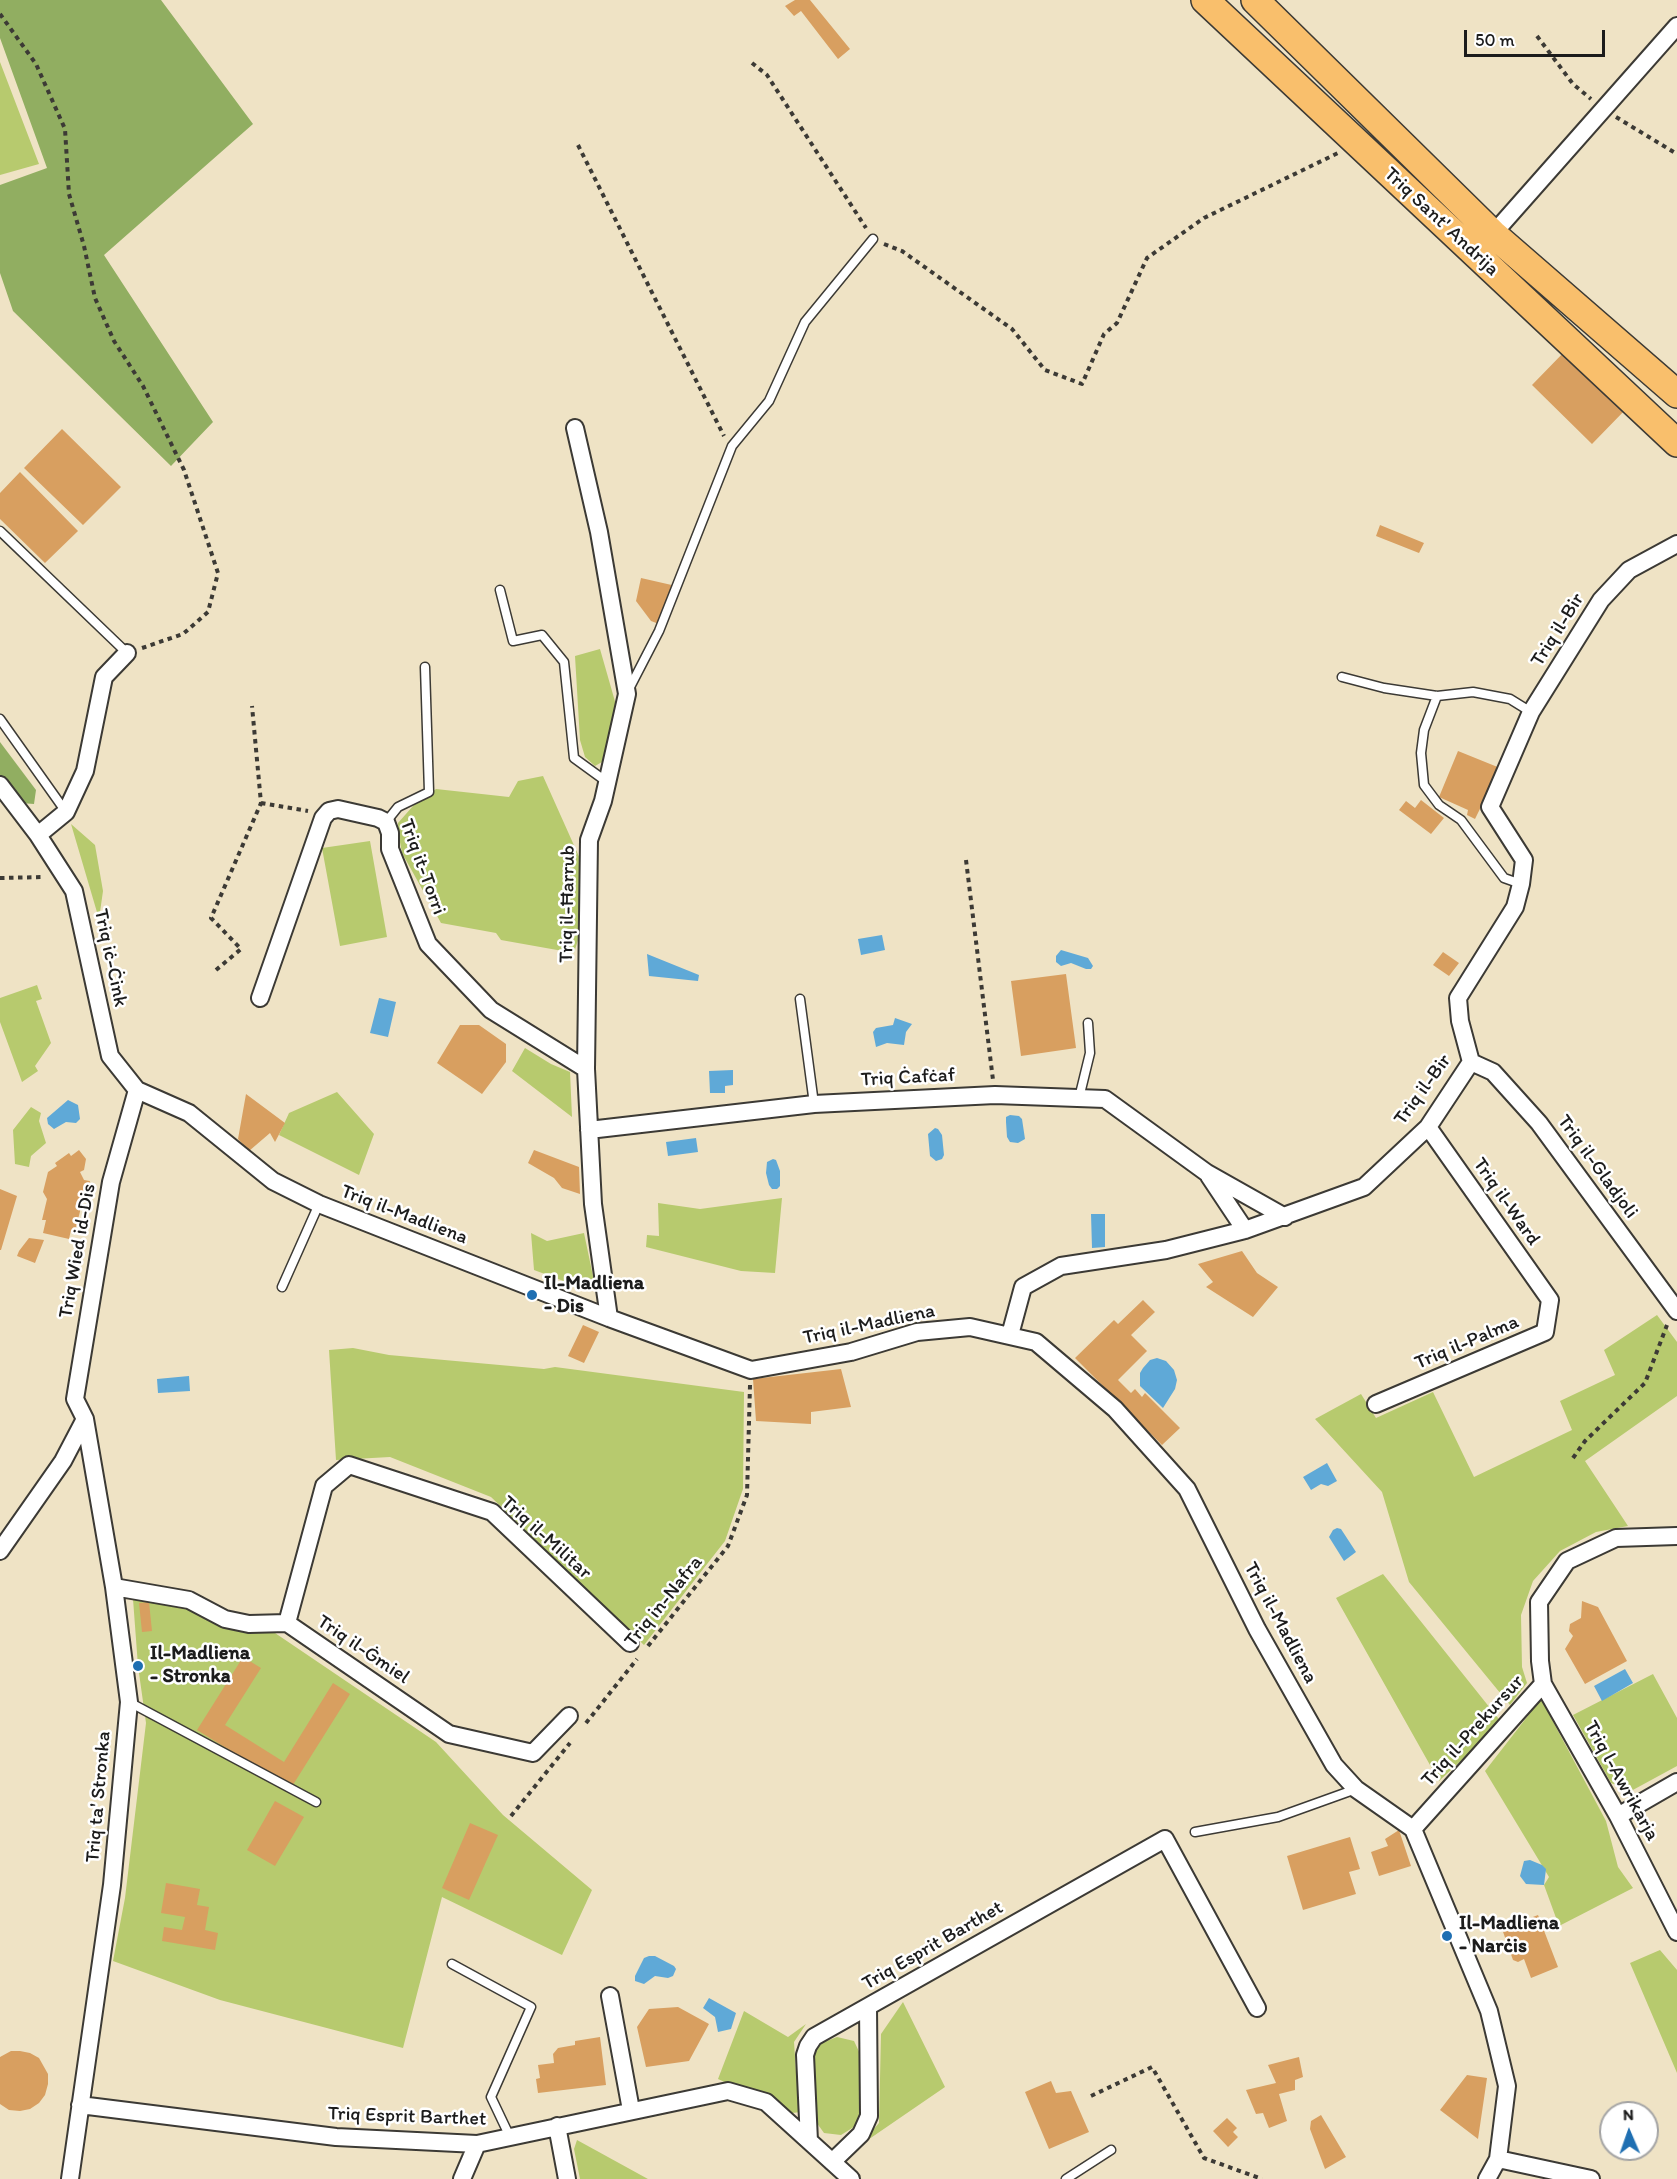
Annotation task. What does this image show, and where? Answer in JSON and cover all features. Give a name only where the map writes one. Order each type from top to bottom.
[{"type":"highway","name":"Triq Sant' Andrija","points":[[1205,0],[1677,443]]},
{"type":"highway","name":"Triq Sant' Andrija","points":[[1255,0],[1493,234],[1677,394]]},
{"type":"street","points":[[1493,234],[1677,26]]},
{"type":"street","name":"Triq il-Ħarrub","points":[[575,428],[599,532],[627,694],[607,782],[589,840],[586,1069],[593,1204],[609,1318]]},
{"type":"street","name":"Triq il-Bir","points":[[1010,1335],[1023,1287],[1061,1266],[1166,1250],[1245,1230],[1285,1217],[1364,1187],[1428,1127],[1471,1062],[1458,998],[1515,907],[1521,884],[1524,860],[1490,807],[1531,712],[1602,600],[1629,570],[1677,544]]},
{"type":"street","points":[[0,785],[38,835],[66,812],[86,771],[104,677],[127,653]]},
{"type":"street","name":"Triq it-Torri","points":[[260,998],[323,818],[329,811],[338,809],[386,822],[390,833],[390,849],[428,944],[491,1010],[586,1069]]},
{"type":"street","name":"Triq iċ-Ċink","points":[[38,835],[74,891],[111,1056],[137,1090]]},
{"type":"street","name":"Triq il-Gladjoli","points":[[1471,1062],[1493,1072],[1539,1123],[1676,1309]]},
{"type":"street","name":"Triq il-Madliena","points":[[137,1090],[189,1113],[273,1181],[319,1204],[609,1318],[751,1370],[851,1352],[917,1332],[970,1327],[1036,1342],[1115,1409],[1187,1489],[1257,1629],[1334,1765],[1356,1789],[1413,1829]]},
{"type":"street","name":"Triq Wied id-Dis","points":[[85,1419],[75,1398],[111,1182],[137,1090]]},
{"type":"street","name":"Triq Ċafċaf","points":[[589,1130],[814,1104],[995,1095],[1105,1100],[1207,1173],[1285,1217]]},
{"type":"street","name":"Triq il-Ward","points":[[1428,1127],[1550,1300]]},
{"type":"street","name":"Triq Ċafċaf","points":[[1207,1173],[1245,1230]]},
{"type":"street","name":"Triq il-Palma","points":[[1376,1404],[1545,1332],[1550,1300]]},
{"type":"street","points":[[0,1551],[63,1461],[85,1419]]},
{"type":"street","name":"Triq ta' Stronka","points":[[70,2179],[112,1886],[129,1702],[114,1587],[85,1419]]},
{"type":"street","name":"Triq il-Militar","points":[[287,1623],[324,1486],[349,1465],[492,1512],[630,1643]]},
{"type":"street","name":"Triq il-Prekursur","points":[[1413,1829],[1543,1684],[1540,1661],[1539,1602],[1567,1561],[1616,1538],[1677,1536]]},
{"type":"street","name":"Triq il-Ġmiel","points":[[114,1587],[189,1600],[225,1619],[249,1624],[287,1623],[449,1734],[533,1753],[569,1716]]},
{"type":"street","name":"Triq l-Awrikarja","points":[[1543,1684],[1618,1816],[1677,1932]]},
{"type":"street","points":[[1618,1816],[1677,1782]]},
{"type":"street","points":[[1413,1829],[1489,2011],[1507,2086],[1498,2159],[1487,2179]]},
{"type":"street","name":"Triq Esprit Barthet","points":[[808,2142],[805,2055],[814,2037],[1165,1839],[1257,2008]]},
{"type":"street","points":[[610,1996],[631,2110]]},
{"type":"street","points":[[832,2162],[861,2134],[869,2116],[868,2007]]},
{"type":"street","name":"Triq Esprit Barthet","points":[[80,2105],[336,2137],[477,2144],[728,2091],[766,2102],[808,2142]]},
{"type":"street","points":[[557,2126],[567,2179]]},
{"type":"street","points":[[808,2142],[851,2179]]},
{"type":"street","points":[[462,2179],[477,2144]]},
{"type":"street","points":[[1498,2159],[1591,2179]]},
{"type":"lane","points":[[627,694],[659,631],[732,446],[769,401],[805,322],[873,239]]},
{"type":"lane","points":[[0,531],[127,653]]},
{"type":"lane","points":[[500,590],[513,641],[542,635],[564,662],[574,758],[607,782]]},
{"type":"lane","points":[[386,822],[398,807],[429,792],[425,667]]},
{"type":"lane","points":[[1342,677],[1384,688],[1437,696],[1473,692],[1510,699],[1531,712]]},
{"type":"lane","points":[[1437,696],[1424,730],[1421,753],[1424,785],[1439,805],[1461,820],[1504,878],[1521,884]]},
{"type":"lane","points":[[0,719],[66,812]]},
{"type":"lane","points":[[800,999],[814,1104]]},
{"type":"lane","points":[[1079,1098],[1090,1053],[1088,1023]]},
{"type":"lane","points":[[282,1287],[319,1204]]},
{"type":"lane","points":[[129,1702],[316,1802]]},
{"type":"lane","points":[[1195,1832],[1278,1817],[1356,1789]]},
{"type":"lane","points":[[452,1964],[531,2007],[491,2097],[510,2138]]},
{"type":"lane","points":[[1066,2179],[1111,2150]]},
{"type":"path","points":[[0,14],[36,64],[65,129],[69,194],[84,246],[95,298],[114,341],[143,386],[184,470],[218,573],[208,612],[183,634],[127,653]]},
{"type":"path","points":[[1537,36],[1573,84],[1602,109],[1677,154]]},
{"type":"path","points":[[752,63],[767,75],[873,239],[902,251],[1012,329],[1045,370],[1082,384],[1104,334],[1117,323],[1148,258],[1204,218],[1357,144]]},
{"type":"path","points":[[578,145],[722,434],[732,446]]},
{"type":"path","points":[[216,970],[241,950],[211,918],[261,803],[252,706]]},
{"type":"path","points":[[261,803],[311,811]]},
{"type":"path","points":[[966,860],[995,1095]]},
{"type":"path","points":[[0,878],[49,877]]},
{"type":"path","points":[[1573,1458],[1585,1441],[1646,1383],[1676,1309]]},
{"type":"path","name":"Triq in-Nafra","points":[[646,1649],[728,1546],[747,1495],[751,1370]]},
{"type":"path","name":"Triq in-Nafra","points":[[586,1723],[638,1658]]},
{"type":"path","points":[[511,1816],[571,1742]]},
{"type":"path","points":[[1091,2096],[1152,2067],[1204,2158],[1262,2179]]},
{"type":"green space","points":[[0,0],[161,0],[253,124],[104,255],[213,422],[171,466],[13,311],[0,273],[0,185],[47,168],[0,38]]},
{"type":"green space","points":[[0,62],[39,164],[0,175]]},
{"type":"green space","points":[[600,649],[616,705],[602,762],[595,766],[585,757],[580,740],[575,656]]},
{"type":"green space","points":[[0,742],[36,790],[34,804],[21,803],[0,775]]},
{"type":"green space","points":[[543,776],[581,861],[582,927],[574,953],[501,940],[496,933],[441,923],[402,853],[398,831],[398,823],[413,806],[436,789],[509,797],[518,781]]},
{"type":"green space","points":[[71,824],[95,845],[103,891],[99,919]]},
{"type":"green space","points":[[370,841],[387,937],[340,946],[322,848]]},
{"type":"green space","points":[[37,985],[42,999],[36,1001],[51,1043],[35,1066],[38,1071],[22,1082],[0,1022],[0,998]]},
{"type":"green space","points":[[525,1048],[551,1064],[570,1072],[572,1117],[512,1071]]},
{"type":"green space","points":[[337,1092],[374,1134],[359,1175],[279,1135],[289,1113]]},
{"type":"green space","points":[[31,1107],[41,1113],[39,1121],[46,1143],[31,1156],[29,1167],[15,1164],[13,1130]]},
{"type":"green space","points":[[782,1198],[775,1273],[741,1271],[646,1247],[647,1235],[659,1236],[658,1203],[700,1209]]},
{"type":"green space","points":[[531,1233],[547,1241],[584,1233],[594,1281],[585,1289],[534,1270]]},
{"type":"green space","points":[[1657,1315],[1677,1342],[1677,1396],[1585,1461],[1628,1526],[1596,1532],[1560,1551],[1533,1581],[1521,1615],[1522,1667],[1527,1683],[1510,1705],[1409,1582],[1382,1492],[1315,1419],[1361,1394],[1376,1418],[1433,1392],[1474,1477],[1572,1430],[1560,1401],[1615,1375],[1604,1350]]},
{"type":"green space","points":[[353,1348],[389,1355],[544,1369],[555,1367],[744,1392],[743,1489],[725,1541],[644,1645],[491,1497],[390,1457],[336,1460],[329,1350]]},
{"type":"green space","points":[[1383,1574],[1502,1723],[1439,1781],[1336,1598]]},
{"type":"green space","points":[[133,1599],[182,1607],[232,1629],[275,1633],[436,1742],[503,1815],[592,1890],[562,1955],[442,1897],[403,2048],[220,2000],[113,1961],[125,1898],[146,1723],[138,1666]]},
{"type":"green space","points":[[1653,1674],[1677,1718],[1677,1766],[1631,1791],[1611,1783],[1573,1715]]},
{"type":"green space","points":[[1541,1699],[1606,1821],[1618,1867],[1633,1888],[1559,1926],[1544,1885],[1549,1877],[1485,1771]]},
{"type":"green space","points":[[1660,1950],[1677,1970],[1677,2073],[1630,1963]]},
{"type":"green space","points":[[903,2002],[945,2087],[859,2146],[879,2123],[881,2034]]},
{"type":"green space","points":[[744,2011],[788,2037],[806,2024],[794,2042],[796,2072],[802,2103],[801,2112],[792,2113],[718,2079]]},
{"type":"green space","points":[[837,2037],[854,2041],[862,2058],[860,2118],[857,2125],[841,2135],[824,2133],[814,2119],[812,2061],[819,2044]]},
{"type":"green space","points":[[577,2140],[648,2179],[580,2179],[574,2149]]},
{"type":"water","points":[[882,935],[885,950],[861,955],[858,939]]},
{"type":"water","points":[[1061,950],[1088,958],[1093,966],[1091,969],[1086,969],[1071,963],[1061,966],[1056,962],[1056,956]]},
{"type":"water","points":[[647,954],[699,975],[698,981],[649,976]]},
{"type":"water","points":[[379,998],[396,1002],[388,1037],[370,1033]]},
{"type":"water","points":[[895,1018],[912,1024],[906,1032],[904,1045],[887,1043],[876,1047],[873,1032],[876,1028],[893,1025]]},
{"type":"water","points":[[733,1070],[733,1085],[725,1086],[725,1093],[710,1093],[709,1071]]},
{"type":"water","points":[[68,1100],[78,1105],[80,1119],[76,1123],[66,1122],[54,1129],[48,1124],[47,1118]]},
{"type":"water","points":[[1019,1116],[1022,1119],[1025,1139],[1018,1143],[1010,1142],[1007,1137],[1006,1117]]},
{"type":"water","points":[[935,1128],[942,1135],[944,1155],[942,1159],[936,1161],[930,1156],[928,1134]]},
{"type":"water","points":[[696,1138],[698,1152],[668,1156],[666,1142]]},
{"type":"water","points":[[776,1160],[780,1171],[780,1186],[777,1189],[772,1189],[769,1185],[766,1173],[767,1162]]},
{"type":"water","points":[[1091,1214],[1105,1214],[1105,1247],[1092,1248]]},
{"type":"water","points":[[1157,1358],[1166,1361],[1174,1370],[1177,1380],[1175,1389],[1163,1408],[1140,1386],[1140,1373],[1143,1368],[1150,1360]]},
{"type":"water","points":[[189,1376],[190,1391],[158,1393],[157,1379]]},
{"type":"water","points":[[1327,1463],[1337,1481],[1328,1486],[1321,1484],[1311,1490],[1303,1477]]},
{"type":"water","points":[[1337,1528],[1341,1529],[1356,1552],[1344,1561],[1329,1537]]},
{"type":"water","points":[[1625,1669],[1633,1683],[1602,1701],[1594,1686]]},
{"type":"water","points":[[1530,1860],[1546,1869],[1544,1885],[1526,1884],[1520,1876],[1524,1861]]},
{"type":"water","points":[[655,1956],[674,1966],[676,1969],[673,1976],[668,1978],[655,1976],[644,1984],[635,1981],[635,1976],[644,1958]]},
{"type":"water","points":[[709,1998],[736,2013],[731,2029],[718,2032],[715,2017],[703,2008]]},
{"type":"building","points":[[795,0],[810,0],[850,49],[838,59],[801,11],[794,16],[785,6]]},
{"type":"building","points":[[1567,349],[1627,408],[1592,444],[1532,385]]},
{"type":"building","points":[[62,429],[121,487],[83,525],[24,468]]},
{"type":"building","points":[[20,472],[78,531],[45,563],[0,519],[0,493]]},
{"type":"building","points":[[1380,525],[1424,543],[1419,553],[1376,536]]},
{"type":"building","points":[[641,578],[676,586],[659,624],[651,621],[636,601]]},
{"type":"building","points":[[1458,751],[1500,768],[1475,819],[1467,815],[1468,810],[1439,797]]},
{"type":"building","points":[[1421,800],[1444,818],[1431,834],[1399,810],[1406,801],[1415,808]]},
{"type":"building","points":[[1443,952],[1459,963],[1449,976],[1433,965]]},
{"type":"building","points":[[1066,974],[1076,1048],[1021,1056],[1011,981]]},
{"type":"building","points":[[460,1025],[479,1025],[506,1044],[506,1062],[482,1094],[437,1063]]},
{"type":"building","points":[[246,1094],[285,1123],[275,1142],[270,1133],[249,1151],[238,1139]]},
{"type":"building","points":[[79,1150],[86,1159],[84,1170],[80,1172],[84,1180],[90,1181],[75,1231],[71,1230],[69,1239],[43,1233],[46,1220],[42,1220],[47,1199],[43,1192],[48,1172],[57,1166],[55,1163],[69,1153],[71,1156]]},
{"type":"building","points":[[534,1150],[579,1167],[580,1194],[562,1188],[554,1178],[528,1163]]},
{"type":"building","points":[[0,1189],[17,1196],[1,1250],[0,1250]]},
{"type":"building","points":[[29,1238],[44,1240],[35,1263],[17,1256]]},
{"type":"building","points":[[1242,1251],[1257,1273],[1278,1287],[1253,1317],[1206,1287],[1213,1282],[1198,1264]]},
{"type":"building","points":[[1143,1300],[1155,1312],[1131,1335],[1147,1351],[1118,1380],[1131,1393],[1135,1389],[1142,1397],[1145,1393],[1180,1428],[1162,1445],[1075,1358],[1114,1320],[1118,1324]]},
{"type":"building","points":[[583,1325],[599,1332],[584,1363],[568,1356]]},
{"type":"building","points":[[841,1369],[851,1407],[811,1412],[811,1424],[756,1421],[753,1379]]},
{"type":"building","points":[[1582,1601],[1598,1607],[1627,1661],[1585,1684],[1565,1649],[1573,1636],[1569,1631],[1570,1624],[1581,1618]]},
{"type":"building","points":[[149,1602],[152,1631],[142,1632],[139,1603]]},
{"type":"building","points":[[243,1657],[261,1668],[225,1725],[284,1762],[333,1683],[350,1694],[291,1788],[197,1730]]},
{"type":"building","points":[[275,1801],[304,1817],[275,1866],[247,1850]]},
{"type":"building","points":[[470,1823],[498,1835],[469,1900],[442,1888]]},
{"type":"building","points":[[1399,1830],[1411,1866],[1379,1876],[1371,1852],[1388,1846],[1385,1839]]},
{"type":"building","points":[[1350,1837],[1360,1869],[1349,1872],[1356,1894],[1303,1910],[1287,1856]]},
{"type":"building","points":[[166,1883],[200,1889],[197,1905],[209,1907],[205,1930],[218,1933],[215,1950],[162,1941],[164,1927],[182,1930],[185,1917],[161,1913]]},
{"type":"building","points":[[1538,1915],[1558,1967],[1531,1978],[1524,1959],[1518,1962],[1513,1960],[1502,1929]]},
{"type":"building","points":[[678,2007],[709,2024],[689,2061],[646,2067],[637,2027],[649,2009]]},
{"type":"building","points":[[600,2037],[606,2085],[538,2093],[536,2079],[540,2078],[538,2065],[554,2063],[553,2054],[558,2048],[575,2045],[575,2041]]},
{"type":"building","points":[[11,2051],[30,2053],[39,2058],[48,2074],[45,2095],[30,2109],[9,2110],[0,2104],[0,2057]]},
{"type":"building","points":[[1299,2057],[1303,2077],[1295,2080],[1295,2090],[1279,2094],[1287,2121],[1269,2128],[1263,2113],[1256,2114],[1246,2090],[1276,2083],[1268,2065]]},
{"type":"building","points":[[1467,2075],[1487,2078],[1478,2139],[1440,2110]]},
{"type":"building","points":[[1051,2081],[1056,2093],[1071,2091],[1089,2132],[1049,2149],[1025,2092]]},
{"type":"building","points":[[1321,2115],[1346,2157],[1325,2169],[1310,2129],[1311,2121]]},
{"type":"building","points":[[1227,2118],[1237,2128],[1233,2132],[1238,2137],[1228,2147],[1213,2131]]},
{"type":"place","name":"Il-Madliena - Dis","points":[[532,1295]]},
{"type":"place","name":"Il-Madliena - Stronka","points":[[138,1666]]},
{"type":"place","name":"Il-Madliena - Narċis","points":[[1447,1936]]}]
